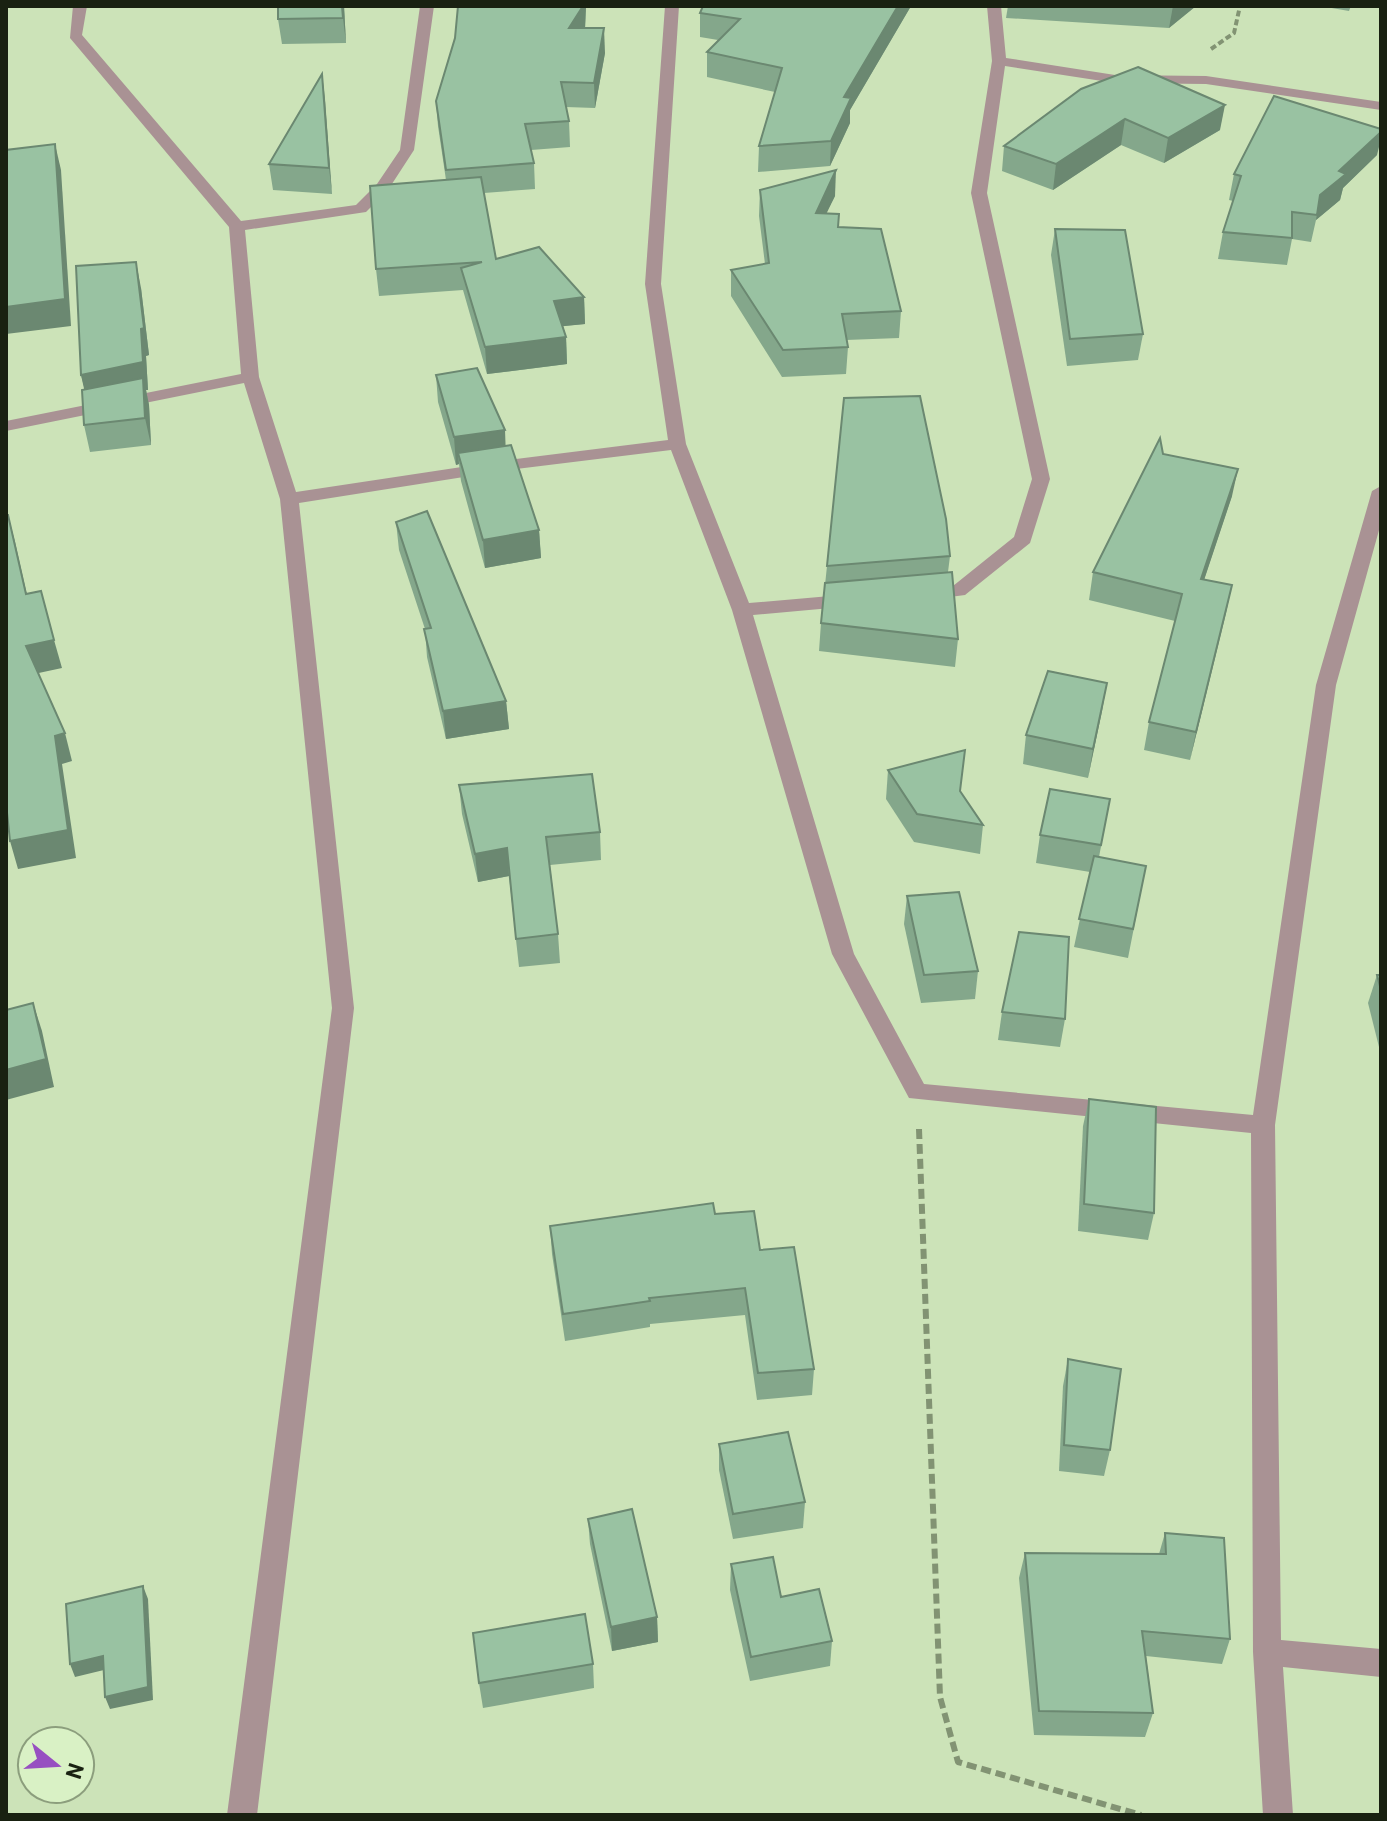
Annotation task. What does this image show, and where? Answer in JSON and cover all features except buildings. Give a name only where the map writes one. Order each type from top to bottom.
[{"type":"street","points":[[80,6],[75,35],[237,226],[250,377],[289,499],[343,1008],[242,1815]]},
{"type":"street","points":[[237,226],[361,209],[383,187],[407,150],[427,6]]},
{"type":"street","points":[[672,6],[653,284],[677,444],[742,610],[843,954],[917,1092],[1263,1125]]},
{"type":"street","points":[[912,595],[958,591],[1023,539],[1041,479],[979,193],[999,61],[994,6]]},
{"type":"street","points":[[999,61],[1115,79],[1206,80],[1381,106]]},
{"type":"street","points":[[6,426],[250,377]]},
{"type":"street","points":[[289,499],[508,465],[677,444]]},
{"type":"street","points":[[1278,1815],[1267,1652],[1263,1125],[1326,685],[1381,491]]},
{"type":"street","points":[[742,610],[866,599]]},
{"type":"street","points":[[1267,1652],[1381,1663]]},
{"type":"path","points":[[917,1092],[940,1697],[958,1762],[1141,1815]]}]
